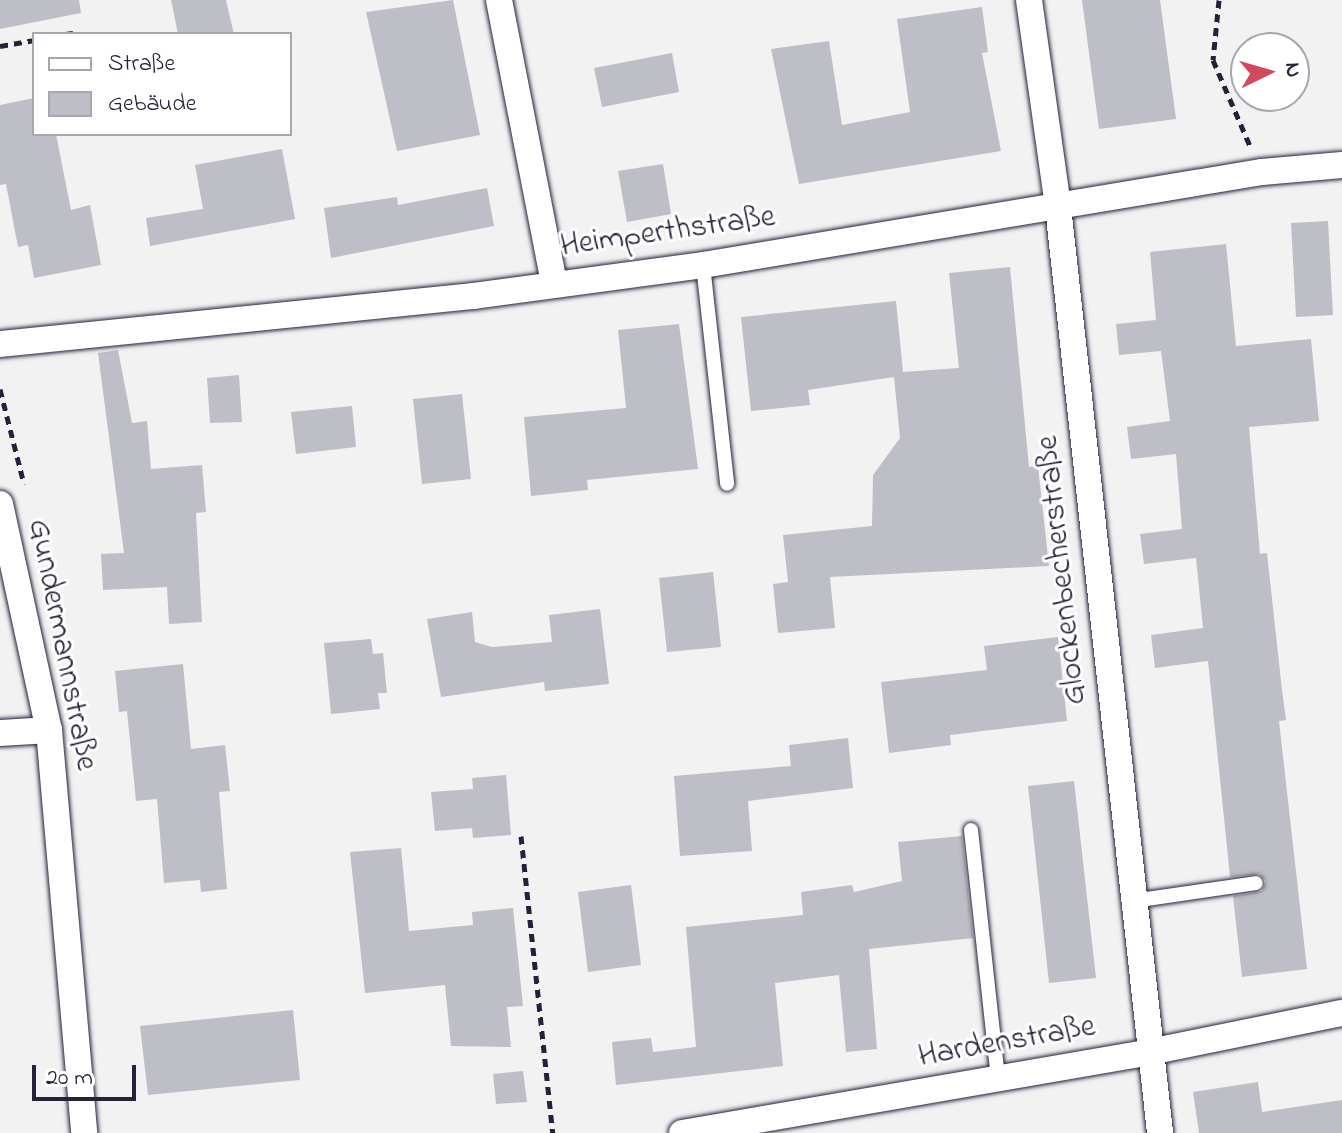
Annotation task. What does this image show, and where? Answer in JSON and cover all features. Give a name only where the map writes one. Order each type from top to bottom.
[{"type":"street","points":[[499,0],[554,283]]},
{"type":"street","name":"Glockenbecherstraße","points":[[1029,0],[1058,207],[1160,1133]]},
{"type":"street","name":"Heimperthstraße","points":[[0,344],[474,296],[703,265],[1262,172],[1342,165]]},
{"type":"street","name":"Gundermannstraße","points":[[0,504],[49,730],[84,1133]]},
{"type":"street","points":[[0,733],[49,730]]},
{"type":"street","name":"Hardenstraße","points":[[682,1133],[1150,1052],[1342,1013]]},
{"type":"lane","points":[[703,265],[727,484]]},
{"type":"lane","points":[[971,830],[998,1079]]},
{"type":"lane","points":[[1133,901],[1256,883]]},
{"type":"path","points":[[1219,0],[1213,60],[1262,172]]},
{"type":"path","points":[[0,46],[32,40]]},
{"type":"path","points":[[521,836],[553,1133]]},
{"type":"building","points":[[0,0],[79,0],[81,13],[0,29]]},
{"type":"building","points":[[171,0],[226,0],[234,32],[178,32]]},
{"type":"building","points":[[453,0],[480,135],[397,151],[366,12]]},
{"type":"building","points":[[1082,0],[1160,0],[1176,119],[1099,129]]},
{"type":"building","points":[[982,7],[988,52],[982,53],[1001,151],[799,184],[771,49],[829,41],[842,125],[910,112],[897,19]]},
{"type":"building","points":[[672,53],[679,92],[602,107],[594,68]]},
{"type":"building","points":[[32,98],[32,136],[56,136],[71,210],[90,205],[101,265],[34,278],[28,245],[18,247],[6,184],[0,185],[0,105]]},
{"type":"building","points":[[282,149],[295,219],[150,246],[146,218],[203,209],[195,165]]},
{"type":"building","points":[[663,164],[671,214],[627,222],[618,171]]},
{"type":"building","points":[[487,188],[494,226],[331,258],[324,208],[397,197],[398,205]]},
{"type":"building","points":[[1328,221],[1333,315],[1296,317],[1291,223]]},
{"type":"building","points":[[1226,244],[1236,346],[1311,339],[1319,421],[1249,427],[1260,554],[1267,553],[1286,720],[1279,721],[1307,969],[1242,977],[1233,896],[1262,891],[1266,881],[1259,874],[1230,877],[1208,661],[1155,668],[1151,635],[1203,628],[1196,558],[1144,564],[1140,534],[1182,529],[1176,454],[1131,459],[1127,427],[1170,421],[1161,351],[1119,355],[1116,324],[1156,320],[1150,252]]},
{"type":"building","points":[[1010,267],[1029,467],[1038,466],[1049,566],[830,577],[835,628],[778,633],[773,584],[788,582],[783,535],[872,526],[873,475],[900,438],[894,377],[808,390],[810,405],[751,411],[741,317],[896,301],[903,372],[959,368],[949,273]]},
{"type":"building","points":[[679,324],[698,469],[587,480],[588,490],[531,496],[524,417],[626,408],[618,330]]},
{"type":"building","points":[[118,350],[132,423],[147,421],[151,469],[202,465],[206,512],[196,513],[202,622],[169,624],[167,587],[103,590],[101,554],[124,553],[98,353]]},
{"type":"building","points":[[239,375],[242,422],[210,423],[207,378]]},
{"type":"building","points":[[462,394],[471,479],[422,484],[413,399]]},
{"type":"building","points":[[352,406],[356,447],[296,454],[291,412]]},
{"type":"building","points":[[713,572],[721,647],[667,652],[659,578]]},
{"type":"building","points":[[600,609],[609,684],[545,691],[544,682],[441,697],[427,619],[472,612],[475,642],[492,647],[552,642],[549,615]]},
{"type":"building","points":[[1058,637],[1067,721],[950,735],[951,745],[889,753],[881,682],[987,670],[984,646]]},
{"type":"building","points":[[371,639],[373,654],[383,653],[387,693],[378,693],[380,709],[331,714],[324,643]]},
{"type":"building","points":[[183,664],[191,749],[225,745],[230,791],[219,792],[227,889],[201,892],[200,880],[164,883],[157,799],[136,801],[127,711],[119,712],[115,671]]},
{"type":"building","points":[[848,738],[853,788],[748,801],[752,851],[680,856],[674,776],[791,766],[789,745]]},
{"type":"building","points":[[506,775],[511,835],[473,838],[472,828],[435,831],[431,792],[473,789],[472,778]]},
{"type":"building","points":[[1074,781],[1096,978],[1049,983],[1028,786]]},
{"type":"building","points":[[962,836],[973,938],[869,949],[877,1049],[846,1052],[839,975],[775,983],[783,1066],[616,1085],[612,1042],[651,1038],[653,1052],[696,1047],[686,927],[803,915],[801,892],[852,885],[854,892],[902,881],[898,842]]},
{"type":"building","points":[[401,848],[409,931],[473,925],[472,912],[513,908],[523,1006],[507,1007],[511,1047],[451,1046],[445,985],[365,993],[350,852]]},
{"type":"building","points":[[631,885],[641,965],[588,972],[578,892]]},
{"type":"building","points":[[293,1010],[300,1080],[148,1095],[140,1026]]},
{"type":"building","points":[[523,1071],[527,1102],[496,1104],[493,1074]]},
{"type":"building","points":[[1258,1082],[1262,1112],[1342,1100],[1342,1133],[1199,1133],[1193,1092]]}]
